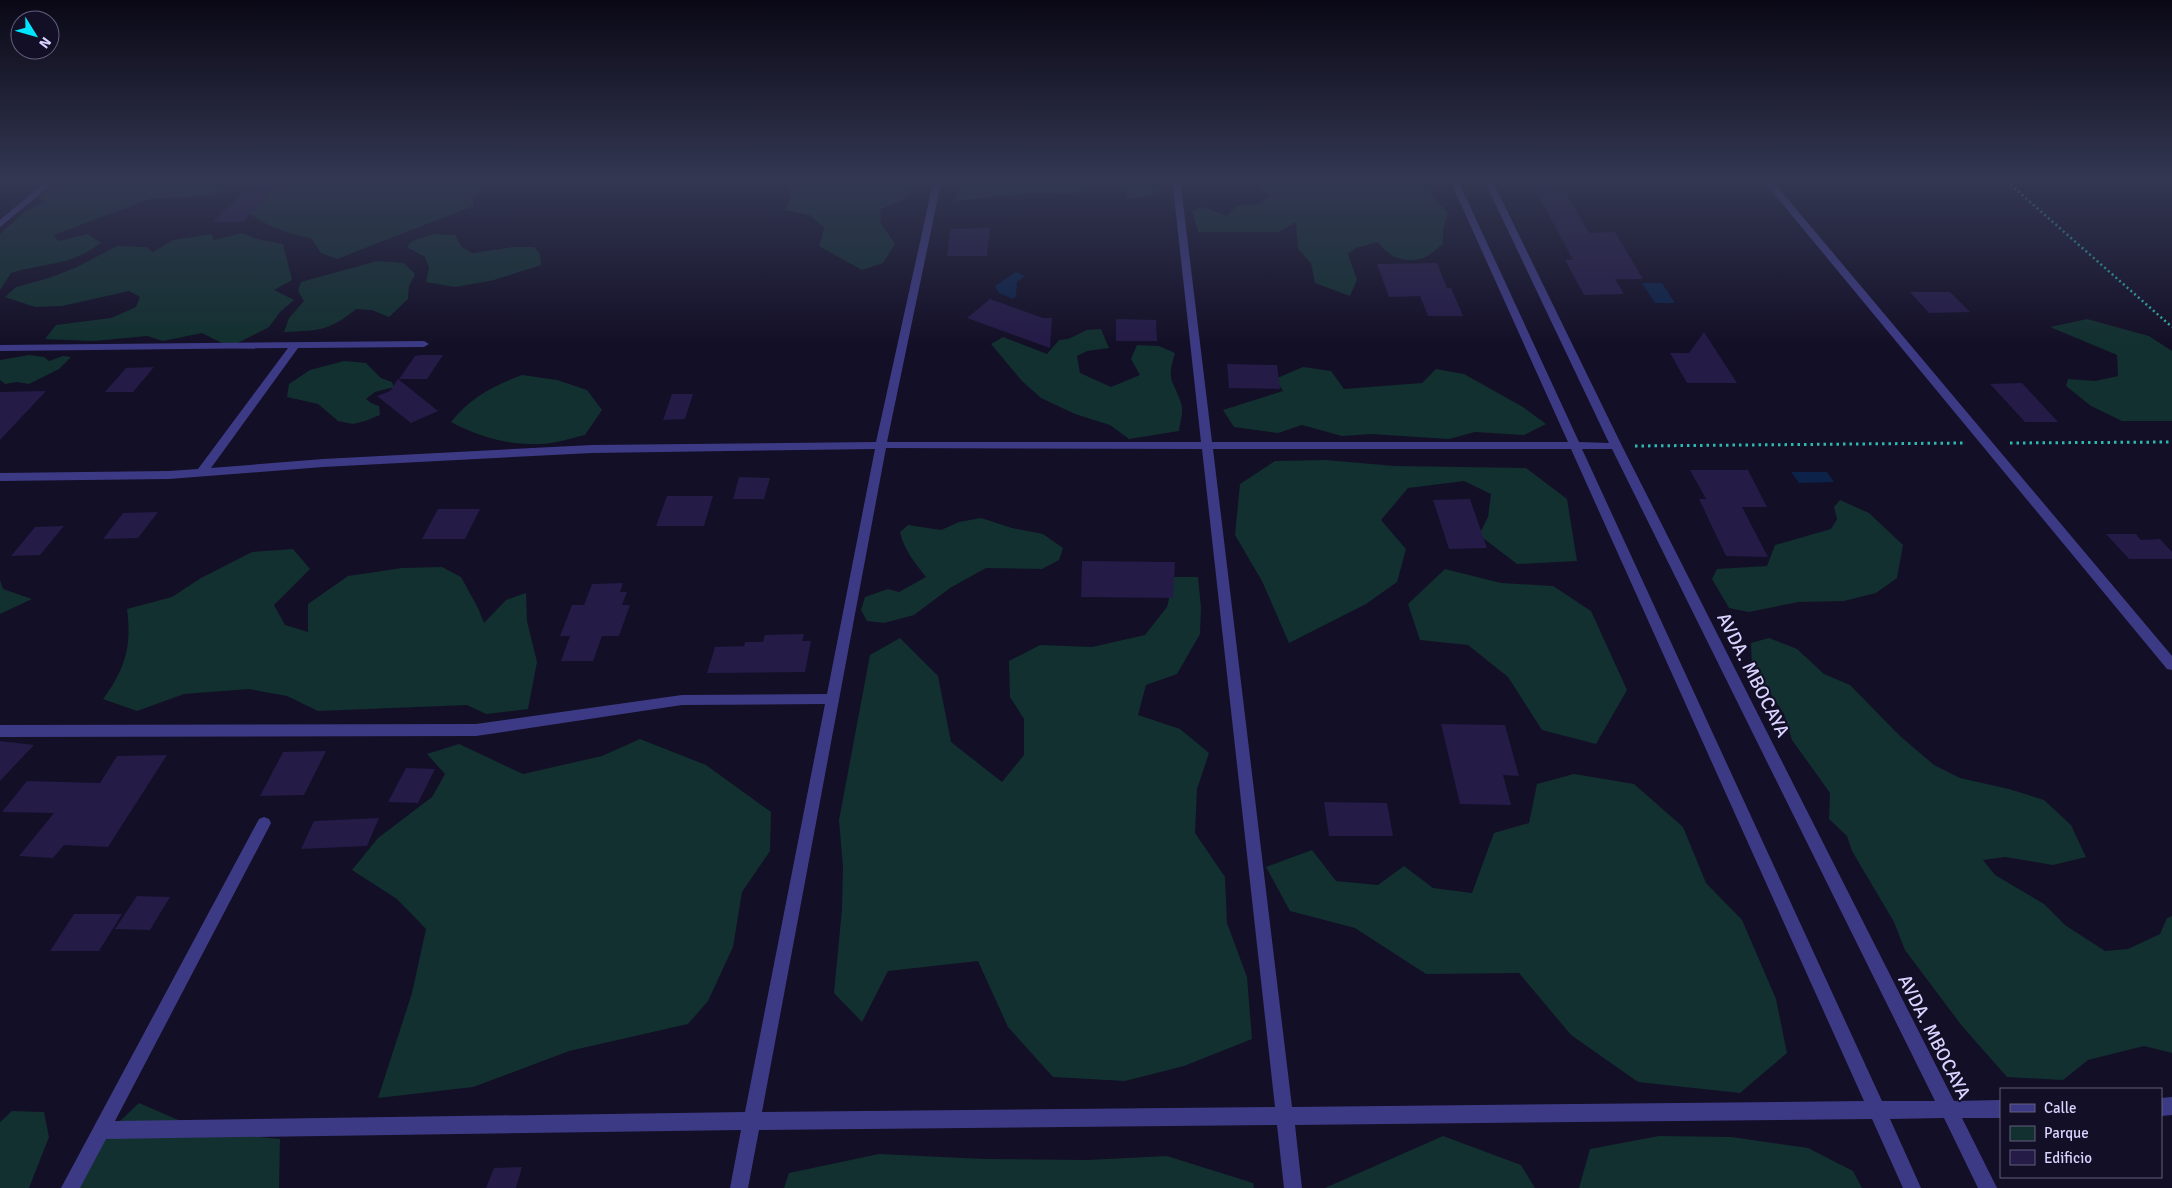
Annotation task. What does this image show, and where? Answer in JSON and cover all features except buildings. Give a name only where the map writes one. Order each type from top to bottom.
[{"type":"street","points":[[739,1188],[881,446],[926,233]]},
{"type":"street","points":[[1182,233],[1293,1188]]},
{"type":"street","points":[[1478,233],[1912,1188]]},
{"type":"street","name":"AVDA. MBOCAYA","points":[[1514,233],[1616,446],[1988,1188]]},
{"type":"street","points":[[1811,233],[2172,665]]},
{"type":"street","points":[[0,348],[424,344]]},
{"type":"street","points":[[202,472],[295,346]]},
{"type":"street","points":[[0,477],[170,474],[322,463],[592,449],[881,446],[1616,446]]},
{"type":"street","points":[[0,731],[476,730],[682,700],[832,699]]},
{"type":"street","points":[[70,1188],[264,823]]},
{"type":"street","points":[[101,1130],[1284,1115],[2000,1109]]},
{"type":"path","points":[[2065,233],[2172,328]]},
{"type":"path","points":[[1616,446],[2172,442]]},
{"type":"green space","points":[[58,233],[54,235],[58,241],[88,234],[101,243],[89,251],[68,260],[11,273],[0,290],[0,234]]},
{"type":"green space","points":[[243,233],[257,239],[283,244],[292,280],[274,290],[294,300],[280,312],[269,327],[230,347],[202,333],[163,341],[147,336],[93,341],[45,339],[56,325],[111,318],[136,307],[140,297],[129,291],[62,306],[35,307],[5,297],[16,287],[49,278],[77,267],[117,246],[146,247],[153,252],[173,240],[211,234],[214,240]]},
{"type":"green space","points":[[292,233],[403,233],[337,259],[321,253],[311,238]]},
{"type":"green space","points":[[822,233],[888,233],[895,244],[883,263],[862,270],[819,246]]},
{"type":"green space","points":[[1297,233],[1443,233],[1443,244],[1426,257],[1416,260],[1398,258],[1387,252],[1378,242],[1356,248],[1348,254],[1357,280],[1350,296],[1315,283],[1311,263],[1298,249]]},
{"type":"green space","points":[[433,234],[455,235],[462,247],[473,253],[513,247],[534,247],[540,254],[541,265],[494,280],[455,287],[426,282],[429,268],[425,257],[407,247],[412,241]]},
{"type":"green space","points":[[377,261],[404,263],[415,274],[409,286],[408,299],[389,317],[372,310],[356,309],[330,326],[315,330],[284,332],[289,318],[304,301],[298,291],[301,282]]},
{"type":"green space","points":[[2087,319],[2149,336],[2172,351],[2172,421],[2122,421],[2091,406],[2066,386],[2068,379],[2095,381],[2118,376],[2117,355],[2050,327]]},
{"type":"green space","points":[[1101,329],[1109,348],[1087,351],[1077,356],[1080,373],[1111,387],[1140,375],[1131,359],[1137,345],[1159,346],[1175,353],[1171,375],[1182,406],[1179,431],[1129,439],[1110,425],[1075,414],[1041,398],[1022,381],[991,344],[1003,337],[1047,354],[1059,340],[1068,339],[1087,330]]},
{"type":"green space","points":[[29,355],[44,357],[49,361],[63,356],[71,357],[59,369],[29,384],[17,382],[5,384],[0,380],[0,360]]},
{"type":"green space","points":[[344,361],[366,363],[381,378],[392,382],[394,387],[375,392],[366,399],[379,406],[380,415],[353,424],[338,421],[318,404],[287,397],[289,384],[310,370]]},
{"type":"green space","points":[[1303,367],[1331,371],[1344,389],[1422,383],[1436,369],[1464,374],[1523,407],[1546,424],[1524,435],[1475,432],[1449,439],[1371,434],[1342,436],[1302,425],[1278,433],[1234,427],[1223,410],[1283,391],[1275,379]]},
{"type":"green space","points":[[522,375],[557,380],[587,390],[602,410],[585,435],[545,444],[517,443],[494,439],[472,432],[451,422],[466,406],[483,393],[501,383]]},
{"type":"green space","points":[[1326,460],[1395,466],[1526,468],[1567,499],[1577,561],[1517,564],[1479,535],[1488,517],[1491,494],[1464,481],[1408,488],[1381,520],[1406,549],[1397,582],[1366,604],[1289,643],[1262,581],[1235,535],[1240,484],[1275,461]]},
{"type":"green space","points":[[1840,500],[1869,513],[1903,545],[1897,578],[1876,593],[1844,601],[1798,602],[1749,612],[1729,608],[1712,579],[1717,569],[1767,566],[1775,545],[1831,529],[1837,519],[1834,507]]},
{"type":"green space","points":[[981,518],[1012,528],[1043,534],[1063,548],[1059,560],[1042,569],[986,568],[950,588],[914,615],[884,623],[867,621],[861,610],[865,597],[888,589],[899,592],[926,577],[907,550],[900,532],[908,525],[941,530],[959,522]]},
{"type":"green space","points":[[293,549],[310,569],[274,605],[285,625],[308,632],[308,604],[348,576],[402,568],[442,567],[461,577],[484,623],[506,600],[526,593],[527,621],[537,662],[528,709],[486,714],[467,705],[318,711],[287,696],[249,689],[184,694],[137,711],[103,699],[117,678],[125,657],[128,635],[127,609],[172,597],[201,578],[252,552]]},
{"type":"green space","points":[[1445,569],[1501,583],[1553,586],[1591,611],[1627,690],[1596,744],[1542,730],[1508,677],[1468,645],[1420,640],[1408,604]]},
{"type":"green space","points":[[1174,577],[1198,577],[1201,608],[1200,634],[1177,674],[1146,685],[1138,715],[1180,729],[1209,753],[1197,789],[1195,833],[1225,877],[1227,923],[1247,977],[1252,1039],[1184,1066],[1125,1081],[1053,1077],[1008,1027],[978,961],[888,971],[862,1022],[834,993],[842,909],[843,867],[839,820],[870,655],[900,638],[938,676],[951,742],[1002,782],[1024,755],[1024,719],[1010,697],[1009,661],[1040,645],[1092,647],[1145,635],[1167,607]]},
{"type":"green space","points":[[0,580],[3,589],[32,599],[0,614]]},
{"type":"green space","points":[[1769,638],[1797,649],[1824,674],[1850,685],[1900,736],[1934,765],[1960,778],[2009,789],[2044,800],[2071,825],[2086,857],[2053,865],[2005,857],[1983,860],[1995,875],[2044,904],[2065,925],[2105,951],[2128,949],[2160,934],[2167,918],[2172,916],[2172,1053],[2144,1046],[2088,1060],[2063,1080],[2007,1077],[1962,1026],[1905,950],[1894,922],[1852,851],[1847,836],[1829,819],[1830,793],[1792,740],[1784,714],[1752,665],[1751,643]]},
{"type":"green space","points":[[640,739],[706,765],[771,812],[770,851],[742,892],[733,947],[708,1001],[688,1024],[569,1051],[473,1087],[378,1098],[412,993],[426,929],[397,899],[352,870],[378,838],[432,797],[445,774],[427,754],[459,744],[523,774],[602,756]]},
{"type":"green space","points":[[1574,774],[1634,784],[1683,827],[1706,883],[1742,920],[1776,999],[1787,1053],[1740,1093],[1638,1082],[1571,1035],[1519,973],[1426,974],[1355,928],[1290,911],[1266,867],[1312,850],[1336,881],[1378,885],[1404,866],[1433,888],[1472,893],[1494,833],[1529,823],[1537,784]]},
{"type":"green space","points":[[139,1103],[206,1132],[280,1139],[279,1188],[76,1188],[84,1155]]},
{"type":"green space","points":[[12,1111],[44,1112],[49,1137],[29,1188],[0,1188],[0,1122]]},
{"type":"green space","points":[[1443,1136],[1521,1165],[1535,1188],[1325,1188]]},
{"type":"green space","points":[[1659,1136],[1731,1137],[1808,1148],[1853,1171],[1862,1188],[1579,1188],[1590,1149]]},
{"type":"green space","points":[[879,1154],[985,1159],[1087,1160],[1167,1156],[1253,1183],[1254,1188],[784,1188],[789,1173]]},
{"type":"water","points":[[1016,272],[1025,276],[1017,282],[1016,296],[1013,299],[999,293],[995,286]]},
{"type":"water","points":[[1642,283],[1662,283],[1675,303],[1655,303]]},
{"type":"water","points":[[1791,472],[1827,472],[1834,482],[1799,483]]}]
